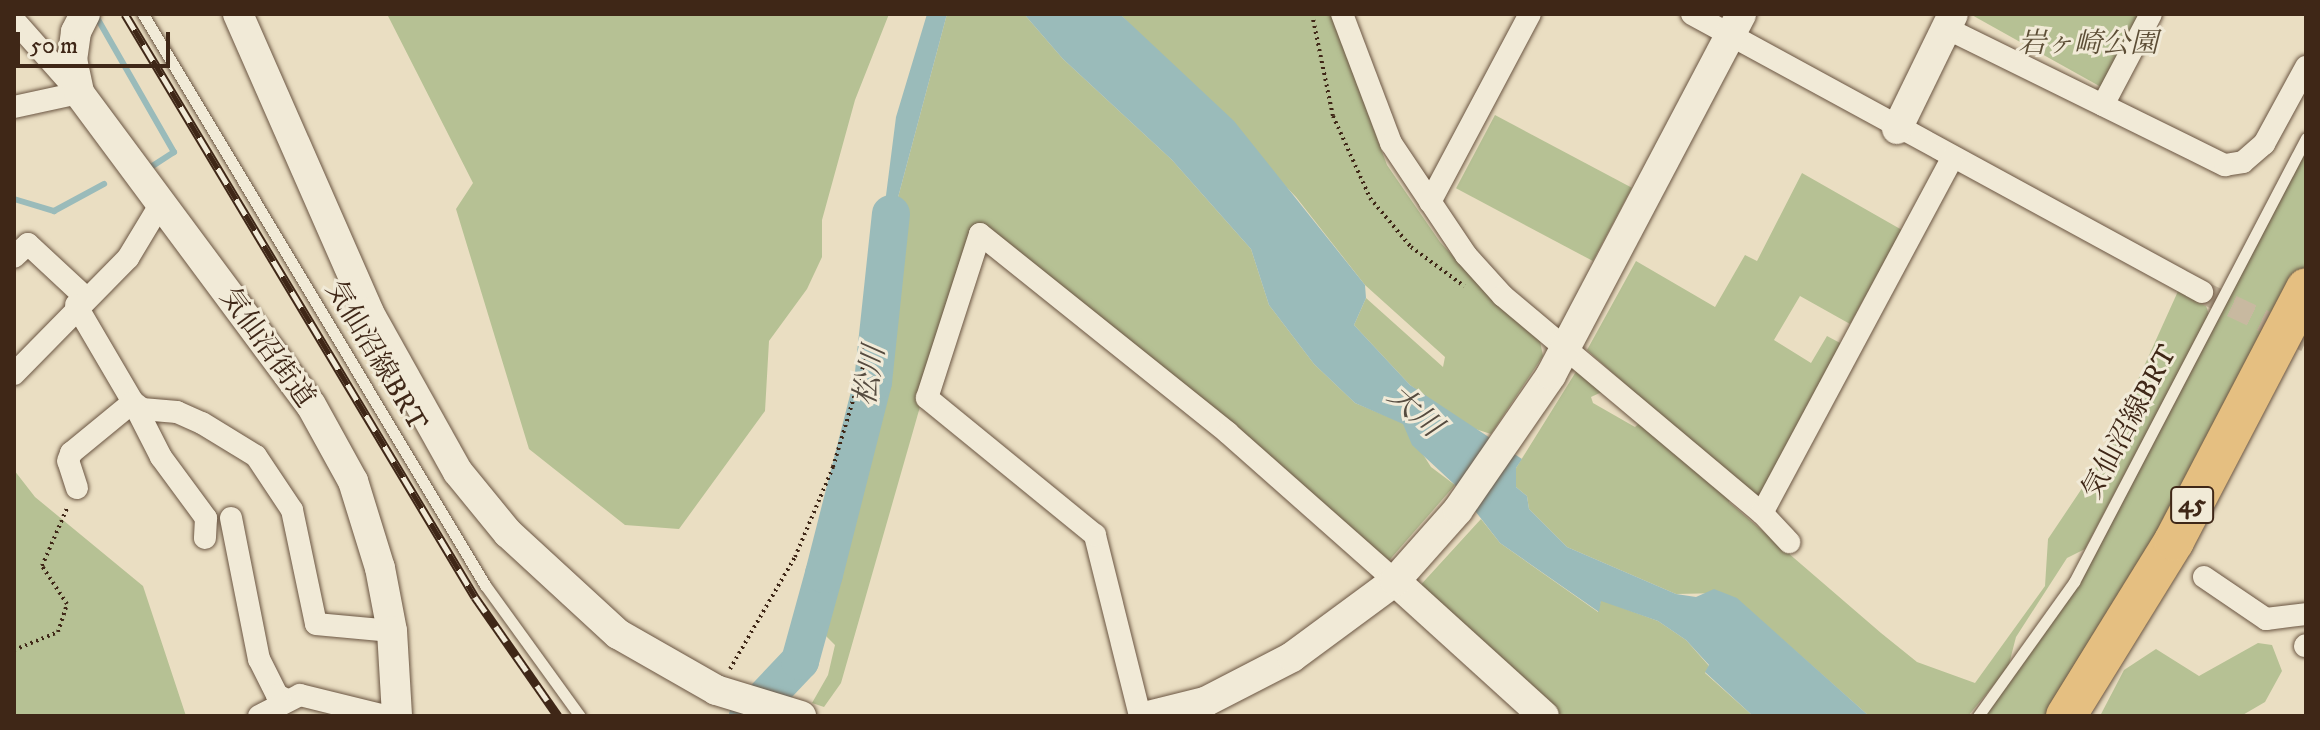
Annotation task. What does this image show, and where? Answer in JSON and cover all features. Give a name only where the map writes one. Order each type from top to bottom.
[{"type":"highway","name":"45","points":[[2066,716],[2174,541],[2306,288]]},
{"type":"street","points":[[238,14],[369,313],[458,472],[529,554],[618,634],[716,690],[801,716]]},
{"type":"street","points":[[1342,14],[1391,143],[1430,202],[1503,296],[1762,513],[1789,542]]},
{"type":"street","points":[[1430,202],[1530,14]]},
{"type":"street","points":[[1692,14],[1736,25],[1897,129],[2202,292]]},
{"type":"street","points":[[2103,105],[2151,14]]},
{"type":"street","points":[[14,20],[79,93],[14,107]]},
{"type":"street","points":[[1897,129],[1950,21],[2188,151],[2225,165],[2243,162],[2264,144],[2306,67]]},
{"type":"street","name":"気仙沼街道","points":[[80,23],[72,59],[79,93],[311,405],[353,481],[380,568],[392,631],[397,716]]},
{"type":"street","points":[[1148,716],[1205,702],[1256,678],[1405,571],[1497,460],[1551,375],[1736,25]]},
{"type":"street","points":[[1762,513],[1953,157]]},
{"type":"street","points":[[14,374],[81,301],[128,258],[160,205]]},
{"type":"street","points":[[1140,716],[1095,535],[927,398],[980,234],[1405,571],[1544,716]]},
{"type":"street","points":[[14,257],[28,244],[81,301],[161,457],[206,518],[205,538]]},
{"type":"street","points":[[133,402],[142,409],[177,412],[202,423],[256,456],[292,510],[316,624],[392,631]]},
{"type":"street","points":[[77,488],[68,461],[71,453],[133,402]]},
{"type":"street","points":[[231,518],[259,659],[277,695],[287,700]]},
{"type":"street","points":[[2204,577],[2266,619],[2306,614]]},
{"type":"street","points":[[259,716],[300,695],[385,716]]},
{"type":"lane","name":"気仙沼線BRT","points":[[143,14],[485,585],[580,716]]},
{"type":"lane","name":"気仙沼線BRT","points":[[1978,716],[2074,582],[2306,138]]},
{"type":"path","points":[[1312,14],[1333,116],[1370,198],[1411,247],[1476,295],[1503,296]]},
{"type":"path","points":[[716,690],[795,557],[847,424],[863,367],[864,337]]},
{"type":"path","points":[[14,650],[58,632],[67,604],[42,566],[77,488]]},
{"type":"green space","points":[[387,14],[889,14],[855,100],[822,220],[822,257],[807,289],[769,341],[765,411],[679,529],[625,525],[529,449],[456,209],[473,183]]},
{"type":"green space","points":[[947,14],[1024,14],[1063,59],[1172,160],[1251,249],[1269,305],[1314,364],[1355,403],[1403,423],[1431,467],[1455,485],[1386,564],[970,232],[841,683],[824,707],[812,703],[828,675],[835,645],[826,636],[837,568],[893,324],[896,205]]},
{"type":"green space","points":[[1120,14],[1331,14],[1387,165],[1440,242],[1501,308],[1539,336],[1543,356],[1491,434],[1466,426],[1410,385],[1354,325],[1366,298],[1443,367],[1445,357],[1365,285],[1296,197]]},
{"type":"green space","name":"岩ヶ崎公園","points":[[1970,14],[2140,14],[2101,87]]},
{"type":"green space","points":[[1495,115],[1632,188],[1593,261],[1456,188]]},
{"type":"green space","points":[[2306,149],[2306,264],[2197,471],[2056,716],[1985,716],[2081,582]]},
{"type":"green space","points":[[1802,173],[1902,230],[1850,324],[1800,296],[1774,340],[1811,363],[1827,336],[1842,344],[1758,503],[1587,350],[1636,261],[1715,307],[1745,255],[1757,261]]},
{"type":"green space","points":[[2179,289],[2204,299],[2209,315],[2085,549],[2067,558],[2016,637],[2008,668],[1968,716],[1869,716],[1747,608],[1723,593],[1676,594],[1567,547],[1529,509],[1527,496],[1516,487],[1516,468],[1577,370],[1606,390],[1591,397],[1593,403],[1635,427],[1643,420],[1732,494],[1729,502],[1917,662],[1975,683],[2045,586],[2048,539],[2103,457]]},
{"type":"green space","points":[[14,470],[35,497],[143,586],[186,716],[14,716]]},
{"type":"green space","points":[[1481,519],[1500,543],[1598,612],[1601,600],[1658,621],[1686,640],[1709,666],[1705,673],[1753,716],[1554,716],[1416,590]]},
{"type":"green space","points":[[2258,643],[2272,645],[2282,671],[2265,702],[2241,716],[2100,716],[2124,670],[2156,649],[2199,676]]},
{"type":"water","points":[[927,14],[947,14],[896,205],[894,266],[877,266],[896,117]]},
{"type":"water","name":"大川","points":[[1024,14],[1120,14],[1234,121],[1365,285],[1366,298],[1354,325],[1410,385],[1522,459],[1516,468],[1516,487],[1527,496],[1529,509],[1567,547],[1676,594],[1696,597],[1714,589],[1737,598],[1869,716],[1753,716],[1705,672],[1709,665],[1686,640],[1658,621],[1601,601],[1599,612],[1500,543],[1455,485],[1412,445],[1403,424],[1355,403],[1314,364],[1269,305],[1251,249],[1172,160],[1063,59]]},
{"type":"waterway","points":[[96,16],[174,152],[148,169]]},
{"type":"waterway","points":[[14,199],[54,211],[104,184]]},
{"type":"waterway","name":"松川","points":[[748,716],[800,661],[873,382],[891,214]]},
{"type":"tunnel","points":[[2202,292],[2306,341]]},
{"type":"railway","points":[[125,14],[475,597],[558,716]]}]
